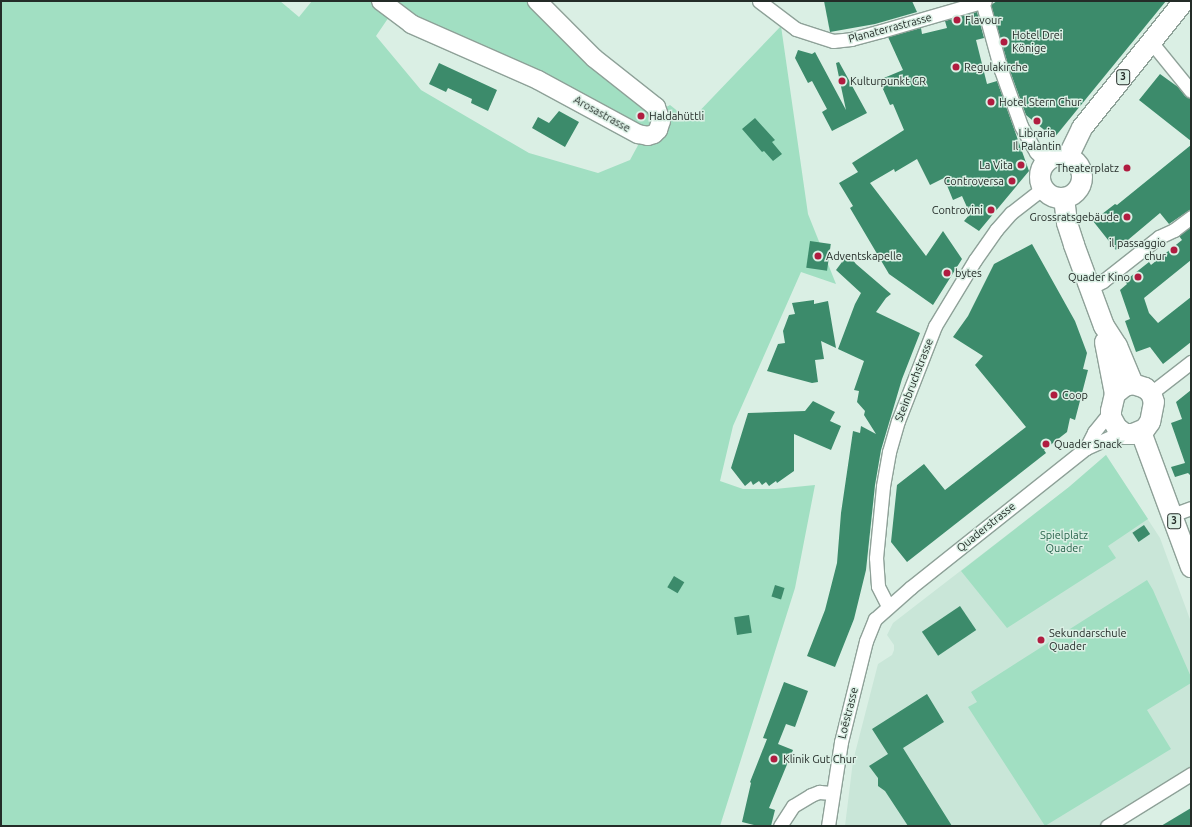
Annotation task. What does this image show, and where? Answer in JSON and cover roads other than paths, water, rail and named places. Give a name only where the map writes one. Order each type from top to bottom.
[{"type":"main road","name":"Arosastrasse","points":[[382,1],[412,24],[538,80],[638,134],[648,136],[654,134],[658,130],[661,121],[656,107],[608,70],[583,48],[536,1]]},
{"type":"main road","name":"3","points":[[1068,157],[1082,128],[1184,1]]},
{"type":"main road","points":[[1053,157],[1068,157],[1078,164],[1082,176],[1078,188],[1074,193],[1064,198],[1051,196],[1042,188],[1040,175],[1045,162],[1053,157]]},
{"type":"main road","points":[[1064,198],[1067,223],[1104,326],[1117,346],[1133,384]]},
{"type":"main road","points":[[1104,326],[1114,423],[1122,432],[1133,434],[1141,432],[1150,422],[1154,402],[1151,393],[1145,388],[1133,384],[1125,386],[1113,402]]},
{"type":"main road","name":"3","points":[[1141,432],[1191,567]]},
{"type":"street","name":"Planaterrastrasse","points":[[759,1],[796,29],[824,39],[841,41],[881,31],[983,1]]},
{"type":"street","points":[[983,1],[1001,70],[1021,126],[1036,152],[1045,162]]},
{"type":"street","points":[[1151,42],[1191,91]]},
{"type":"street","name":"Steinbruchstrasse","points":[[888,606],[878,586],[876,558],[883,486],[889,452],[898,421],[935,326],[975,260],[1011,212],[1042,188]]},
{"type":"street","points":[[1090,288],[1103,281],[1158,237],[1174,230],[1191,217]]},
{"type":"street","points":[[1151,393],[1191,362]]},
{"type":"street","name":"Quaderstrasse","points":[[1086,448],[1113,402]]},
{"type":"street","name":"Quaderstrasse","points":[[888,606],[1086,448],[1122,432]]},
{"type":"street","points":[[1172,515],[1191,508]]},
{"type":"street","name":"Loëstrasse","points":[[828,826],[841,742],[866,641],[875,619],[888,606]]},
{"type":"street","points":[[1107,826],[1191,774]]},
{"type":"street","points":[[780,826],[793,806],[819,792],[832,793]]},
{"type":"place","name":"Flavour","points":[[957,20]]},
{"type":"place","name":"Hotel Drei Könige","points":[[1004,42]]},
{"type":"place","name":"Regulakirche","points":[[956,67]]},
{"type":"place","name":"Kulturpunkt GR","points":[[842,81]]},
{"type":"place","name":"Hotel Stern Chur","points":[[991,102]]},
{"type":"place","name":"Haldahüttli","points":[[641,116]]},
{"type":"place","name":"Libraria Il Palantin","points":[[1037,121]]},
{"type":"place","name":"La Vita","points":[[1021,165]]},
{"type":"place","name":"Theaterplatz","points":[[1127,168]]},
{"type":"place","name":"Controversa","points":[[1012,181]]},
{"type":"place","name":"Controvini","points":[[991,210]]},
{"type":"place","name":"Grossratsgebäude","points":[[1127,217]]},
{"type":"place","name":"il passaggio chur","points":[[1174,250]]},
{"type":"place","name":"Adventskapelle","points":[[818,256]]},
{"type":"place","name":"bytes","points":[[947,273]]},
{"type":"place","name":"Quader Kino","points":[[1138,277]]},
{"type":"place","name":"Coop","points":[[1054,395]]},
{"type":"place","name":"Quader Snack","points":[[1046,444]]},
{"type":"place","name":"Sekundarschule Quader","points":[[1041,640]]},
{"type":"place","name":"Klinik Gut Chur","points":[[774,759]]},
{"type":"park label","name":"Spielplatz Quader","points":[[1064,542]]}]
